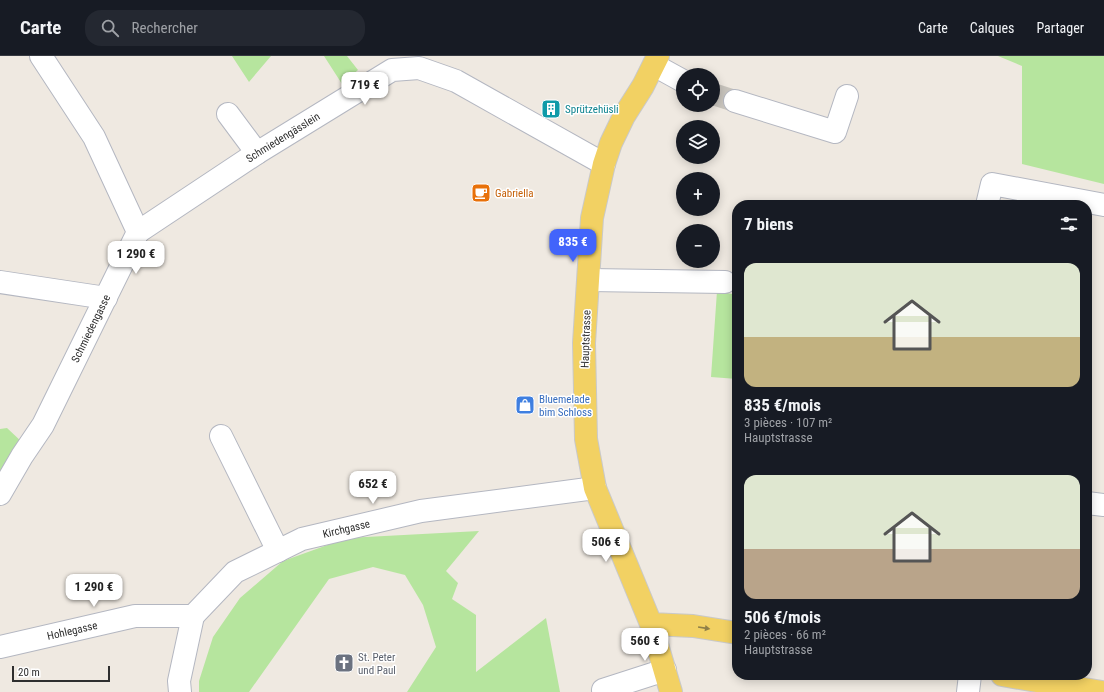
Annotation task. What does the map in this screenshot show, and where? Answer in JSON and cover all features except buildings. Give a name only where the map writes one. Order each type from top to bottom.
[{"type":"main road","name":"Hauptstrasse","points":[[656,60],[610,143],[592,218],[584,343],[586,439],[595,488],[651,624],[671,692]]},
{"type":"main road","points":[[651,624],[693,626],[732,632]]},
{"type":"main road","points":[[1031,680],[1102,692]]},
{"type":"street","points":[[41,56],[94,136],[138,232]]},
{"type":"street","points":[[656,60],[676,76]]},
{"type":"street","name":"Schmiedengässlein","points":[[138,232],[390,63],[419,68],[456,81],[604,164]]},
{"type":"street","points":[[735,101],[835,132],[847,96]]},
{"type":"street","points":[[228,114],[257,152]]},
{"type":"street","points":[[988,200],[992,184],[1077,200]]},
{"type":"street","points":[[1092,203],[1104,205]]},
{"type":"street","name":"Schmiedengasse","points":[[3,480],[44,425],[138,232]]},
{"type":"street","points":[[588,280],[725,282]]},
{"type":"street","points":[[0,282],[106,298]]},
{"type":"street","points":[[220,436],[278,551]]},
{"type":"street","name":"Kirchgasse","points":[[193,616],[235,572],[302,539],[421,511],[595,488]]},
{"type":"street","points":[[1092,503],[1104,505]]},
{"type":"street","name":"Hohlegasse","points":[[0,647],[135,616],[193,616]]},
{"type":"street","points":[[180,692],[179,681],[193,616]]},
{"type":"street","points":[[604,692],[603,690],[665,670]]},
{"type":"street","points":[[968,692],[969,680]]},
{"type":"green space","points":[[232,56],[271,56],[249,82]]},
{"type":"green space","points":[[324,56],[347,56],[358,70],[342,84]]},
{"type":"green space","points":[[998,56],[1104,56],[1104,184],[1022,164],[1022,66]]},
{"type":"green space","points":[[717,291],[732,294],[732,379],[711,377]]},
{"type":"green space","points":[[7,428],[23,443],[0,479],[0,429]]},
{"type":"green space","points":[[479,531],[446,571],[458,583],[452,599],[476,615],[476,672],[546,618],[560,692],[407,692],[436,647],[423,605],[405,575],[373,567],[329,579],[249,692],[199,692],[199,681],[213,637],[240,598],[283,561],[347,538]]},
{"type":"tunnel","points":[[720,96],[735,101]]},
{"type":"place","name":"Sprützehüsli","points":[[551,109]]},
{"type":"place","name":"Gabriella","points":[[481,193]]},
{"type":"place","name":"Bluemelade bim Schloss","points":[[525,405]]},
{"type":"place","name":"St. Peter und Paul","points":[[344,663]]}]
